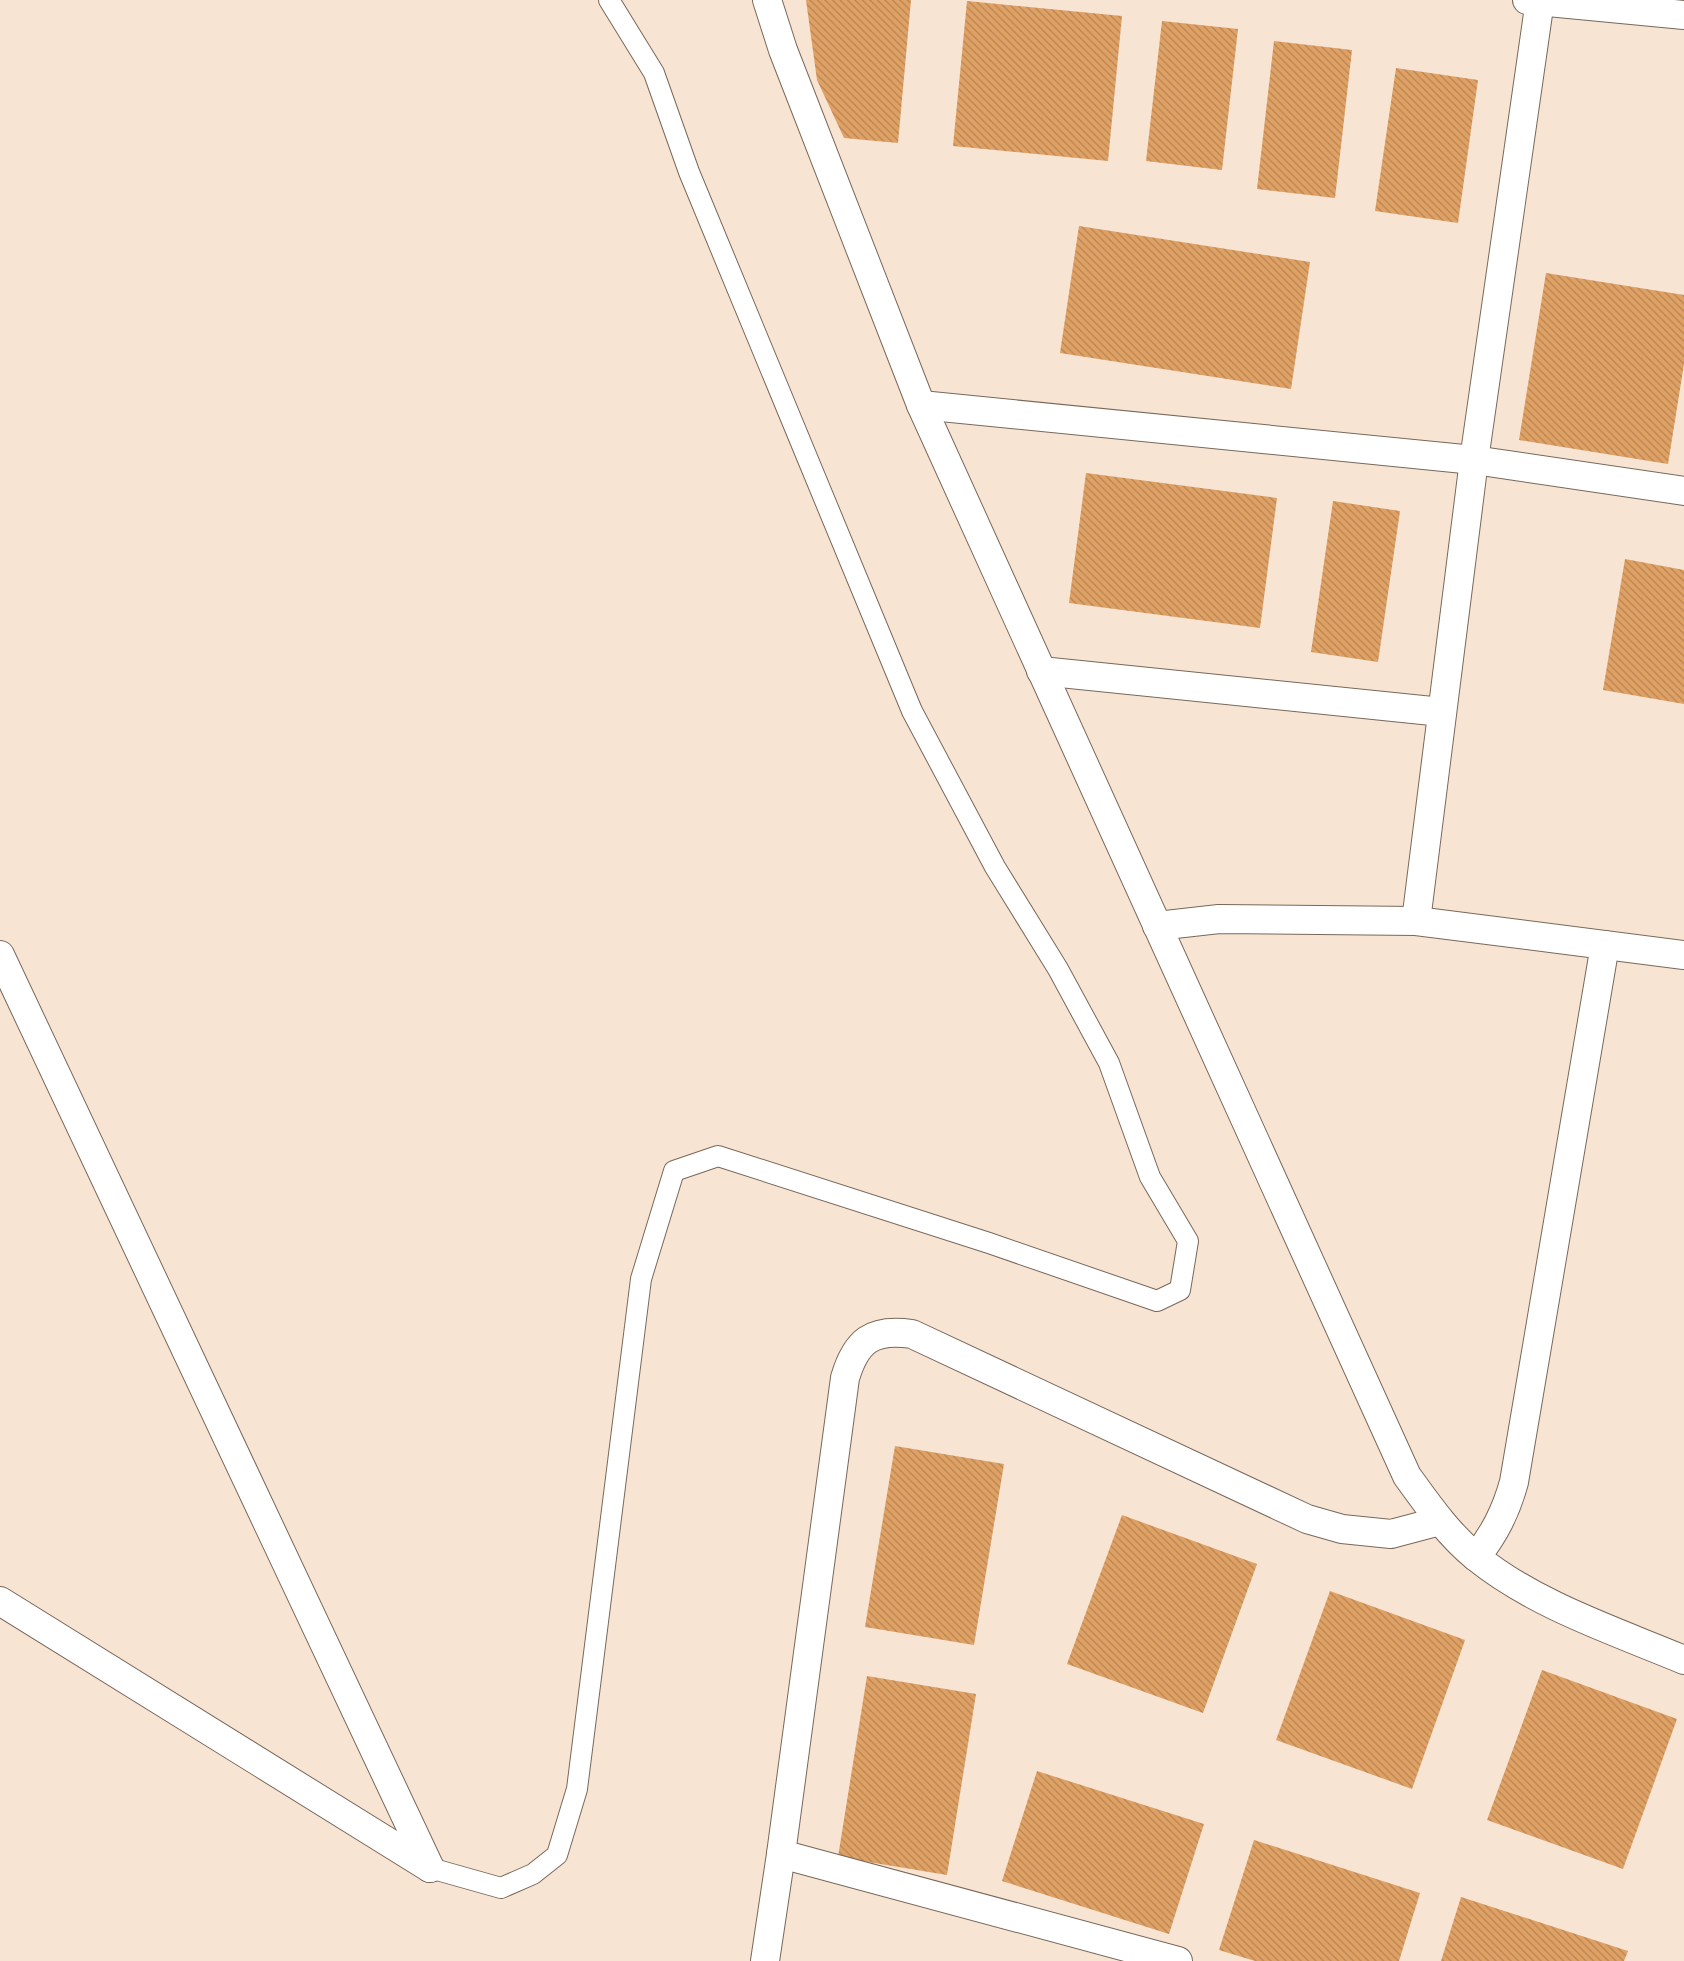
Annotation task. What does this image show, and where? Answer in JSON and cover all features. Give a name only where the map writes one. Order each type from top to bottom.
[{"type":"street","points":[[767,0],[783,50],[921,405],[1407,1476],[1440,1521],[1476,1557],[1530,1594],[1684,1660]]},
{"type":"street","points":[[1416,921],[1474,460],[1536,0],[1684,15]]},
{"type":"street","points":[[921,405],[1474,460],[1684,490]]},
{"type":"street","points":[[1041,671],[1442,712]]},
{"type":"street","points":[[1157,926],[1218,919],[1416,921],[1684,955]]},
{"type":"street","points":[[1476,1557],[1492,1537],[1503,1516],[1514,1482],[1605,945]]},
{"type":"street","points":[[0,955],[430,1868]]},
{"type":"street","points":[[765,1961],[782,1854],[845,1378],[851,1357],[863,1343],[878,1334],[894,1331],[912,1334],[1307,1519],[1342,1529],[1391,1534],[1440,1521]]},
{"type":"street","points":[[0,1601],[430,1868]]},
{"type":"street","points":[[782,1854],[1178,1961]]},
{"type":"lane","points":[[430,1868],[502,1888],[533,1874],[557,1856],[577,1789],[641,1279],[674,1171],[718,1156],[989,1243],[1157,1301],[1180,1290],[1188,1240],[1150,1177],[1109,1063],[1058,969],[995,867],[912,712],[692,181],[654,72],[609,0]]},
{"type":"building","points":[[806,0],[911,0],[898,143],[844,138],[817,80]]},
{"type":"building","points":[[967,1],[1122,16],[1108,161],[953,146]]},
{"type":"building","points":[[1162,21],[1238,29],[1222,170],[1146,161]]},
{"type":"building","points":[[1274,41],[1352,50],[1335,198],[1257,189]]},
{"type":"building","points":[[1396,68],[1478,80],[1458,223],[1375,211]]},
{"type":"building","points":[[1079,226],[1310,262],[1291,389],[1060,353]]},
{"type":"building","points":[[1546,273],[1684,295],[1684,364],[1668,464],[1519,440]]},
{"type":"building","points":[[1086,473],[1277,498],[1260,628],[1069,603]]},
{"type":"building","points":[[1333,501],[1400,511],[1378,662],[1311,652]]},
{"type":"building","points":[[1625,559],[1684,570],[1684,704],[1603,690]]},
{"type":"building","points":[[895,1446],[1004,1464],[974,1645],[865,1627]]},
{"type":"building","points":[[1122,1515],[1257,1564],[1203,1713],[1067,1664]]},
{"type":"building","points":[[1330,1591],[1465,1640],[1412,1789],[1276,1740]]},
{"type":"building","points":[[1542,1670],[1677,1719],[1623,1869],[1487,1820]]},
{"type":"building","points":[[867,1676],[976,1694],[947,1875],[838,1857]]},
{"type":"building","points":[[1037,1771],[1204,1824],[1169,1934],[1002,1881]]},
{"type":"building","points":[[1254,1840],[1420,1893],[1399,1961],[1255,1961],[1219,1950]]},
{"type":"building","points":[[1461,1897],[1628,1951],[1624,1961],[1441,1961]]}]
